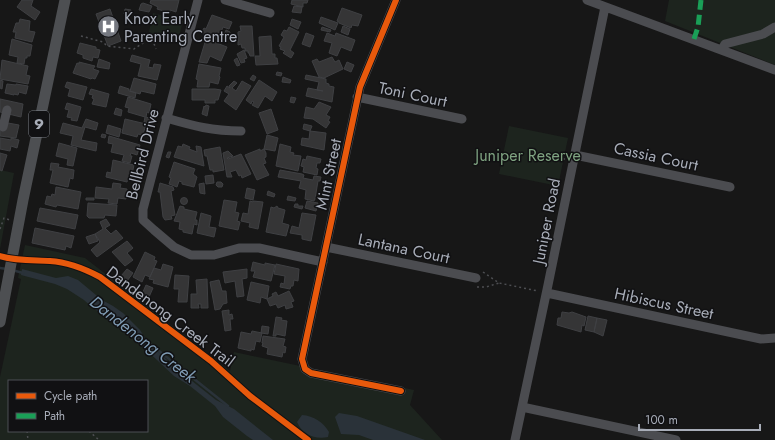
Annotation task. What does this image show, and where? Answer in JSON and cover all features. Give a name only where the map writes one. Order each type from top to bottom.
[{"type":"main road","name":"9","points":[[0,322],[23,200],[65,0]]},
{"type":"street","name":"Bellbird Drive","points":[[198,0],[143,209],[143,220],[174,246],[191,255],[214,255],[239,248],[259,248],[323,262]]},
{"type":"street","points":[[225,0],[270,13]]},
{"type":"street","name":"Mint Street","points":[[396,0],[357,97],[302,359],[305,369],[311,373],[401,391]]},
{"type":"street","points":[[587,0],[775,70]]},
{"type":"street","name":"Juniper Road","points":[[515,440],[542,292],[575,155],[605,7]]},
{"type":"street","points":[[722,50],[725,44],[763,34],[775,27]]},
{"type":"street","name":"Toni Court","points":[[357,97],[462,119]]},
{"type":"street","points":[[3,127],[7,110]]},
{"type":"street","points":[[166,118],[201,128],[222,131],[241,131]]},
{"type":"street","name":"Cassia Court","points":[[575,155],[730,187]]},
{"type":"street","name":"Lantana Court","points":[[326,247],[477,279]]},
{"type":"street","name":"Hibiscus Street","points":[[542,292],[761,339],[775,338]]},
{"type":"street","points":[[522,407],[676,440]]},
{"type":"path","points":[[81,36],[103,42],[107,46],[134,49],[146,41],[153,41],[156,49]]},
{"type":"path","points":[[538,154],[555,160],[565,160]]},
{"type":"path","points":[[477,279],[490,276],[499,283],[542,292]]},
{"type":"path","points":[[477,279],[486,287],[499,283]]},
{"type":"path","points":[[90,432],[100,440]]},
{"type":"green space","points":[[669,0],[775,0],[775,65],[665,21]]},
{"type":"green space","points":[[153,13],[183,21],[178,41],[154,35],[149,32]]},
{"type":"green space","name":"Juniper Reserve","points":[[509,126],[568,138],[558,186],[499,174]]},
{"type":"green space","points":[[0,170],[14,173],[0,249]]},
{"type":"green space","points":[[25,245],[85,258],[230,371],[234,352],[414,390],[410,405],[442,440],[0,440],[0,377],[21,279],[18,278]]},
{"type":"water","points":[[22,269],[56,278],[68,276],[78,280],[102,300],[123,313],[140,330],[150,346],[173,366],[216,400],[234,409],[273,440],[253,440],[247,436],[223,417],[215,406],[190,386],[174,376],[140,344],[110,319],[67,289],[55,284],[21,275]]},
{"type":"water","points":[[339,413],[357,416],[425,440],[373,440],[359,435],[341,434],[335,417]]},
{"type":"water","points":[[302,415],[314,418],[321,422],[329,432],[328,437],[314,437],[302,430],[297,422]]},
{"type":"building","points":[[22,0],[33,0],[31,6],[40,12],[35,20],[17,7]]},
{"type":"building","points":[[151,0],[179,0],[176,12],[170,10],[170,13],[157,9],[158,7],[150,3]]},
{"type":"building","points":[[292,0],[308,0],[307,3],[303,3],[303,7],[291,4]]},
{"type":"building","points":[[143,3],[152,6],[149,12],[139,10],[141,4]]},
{"type":"building","points":[[294,6],[302,7],[301,13],[292,12]]},
{"type":"building","points":[[342,8],[362,15],[358,26],[352,25],[351,28],[337,21]]},
{"type":"building","name":"Knox Early Parenting Centre","points":[[110,9],[121,41],[108,46],[96,14]]},
{"type":"building","points":[[125,9],[131,10],[130,15],[124,14]]},
{"type":"building","points":[[212,15],[232,22],[229,29],[223,27],[218,40],[201,33],[204,28],[206,29]]},
{"type":"building","points":[[321,17],[338,23],[335,30],[319,23]]},
{"type":"building","points":[[20,19],[30,21],[29,31],[35,32],[32,42],[15,38],[16,32],[13,32],[16,23],[19,23]]},
{"type":"building","points":[[292,19],[301,22],[298,29],[290,25]]},
{"type":"building","points":[[240,26],[252,26],[254,56],[250,56],[248,51],[245,51],[245,48],[242,48],[241,44],[238,45],[238,32],[241,31]]},
{"type":"building","points":[[343,26],[350,29],[348,35],[341,32]]},
{"type":"building","points":[[289,27],[299,32],[290,50],[294,53],[291,58],[283,53],[285,51],[280,49],[281,47],[279,46],[284,37],[281,35],[284,30],[287,31]]},
{"type":"building","points":[[322,27],[331,30],[330,32],[321,30]]},
{"type":"building","points":[[226,30],[230,32],[229,36],[224,35]]},
{"type":"building","points":[[306,33],[314,36],[310,47],[302,44]]},
{"type":"building","points":[[327,33],[335,36],[336,33],[355,40],[351,51],[341,47],[337,56],[329,53],[332,43],[324,41]]},
{"type":"building","points":[[271,36],[272,54],[275,54],[278,64],[256,65],[255,56],[260,56],[259,37]]},
{"type":"building","points":[[12,39],[32,45],[30,56],[25,58],[24,64],[17,63],[18,57],[9,55]]},
{"type":"building","points":[[206,39],[227,47],[221,61],[210,56],[207,63],[199,62]]},
{"type":"building","points":[[80,43],[96,47],[96,49],[100,50],[98,58],[93,57],[92,61],[83,58],[83,55],[77,53]]},
{"type":"building","points":[[244,50],[247,58],[244,59],[245,62],[241,63],[237,54]]},
{"type":"building","points":[[132,55],[150,60],[148,67],[153,68],[154,64],[161,65],[157,80],[138,76],[141,64],[130,61]]},
{"type":"building","points":[[332,57],[335,62],[339,60],[343,69],[324,78],[319,77],[312,61],[317,59],[319,62]]},
{"type":"building","points":[[237,58],[240,65],[237,66],[234,60]]},
{"type":"building","points":[[99,59],[110,63],[109,69],[97,67]]},
{"type":"building","points":[[2,60],[28,66],[26,75],[30,76],[28,84],[0,79]]},
{"type":"building","points":[[79,62],[95,66],[93,69],[99,71],[95,79],[73,73],[77,63],[79,64]]},
{"type":"building","points":[[347,62],[354,65],[351,72],[344,69]]},
{"type":"building","points":[[199,64],[221,68],[218,84],[210,82],[209,87],[197,87],[198,80],[196,79]]},
{"type":"building","points":[[277,72],[282,73],[281,76],[276,75]]},
{"type":"building","points":[[253,75],[256,77],[254,81],[250,79]]},
{"type":"building","points":[[306,75],[326,79],[326,83],[329,84],[329,86],[334,87],[332,102],[306,96],[308,88],[317,90],[319,82],[305,79]]},
{"type":"building","points":[[283,77],[291,80],[290,83],[282,82]]},
{"type":"building","points":[[134,78],[156,84],[154,94],[141,91],[140,94],[130,91]]},
{"type":"building","points":[[0,80],[3,81],[2,89],[0,88]]},
{"type":"building","points":[[259,80],[277,92],[272,101],[265,96],[258,108],[252,105],[254,102],[252,101],[251,104],[246,100]]},
{"type":"building","points":[[234,81],[237,83],[232,88],[236,91],[242,81],[251,86],[236,110],[224,101],[229,94],[224,91],[227,86],[230,88],[229,86]]},
{"type":"building","points":[[67,82],[87,87],[83,100],[68,96],[70,89],[65,87]]},
{"type":"building","points":[[7,84],[28,86],[26,94],[19,92],[18,95],[5,93]]},
{"type":"building","points":[[120,86],[136,93],[135,98],[118,93]]},
{"type":"building","points":[[91,89],[109,94],[106,107],[92,104],[94,99],[92,98],[93,95],[89,94]]},
{"type":"building","points":[[192,89],[221,90],[218,100],[215,100],[215,103],[205,103],[205,100],[192,100]]},
{"type":"building","points":[[128,97],[151,104],[149,113],[147,112],[146,117],[152,119],[150,124],[144,122],[145,117],[128,112],[129,108],[125,107]]},
{"type":"building","points":[[291,97],[296,98],[294,103],[290,102]]},
{"type":"building","points":[[0,99],[23,104],[21,117],[0,112]]},
{"type":"building","points":[[319,102],[331,107],[326,115],[330,117],[328,121],[330,122],[326,128],[313,119],[304,118],[306,107],[314,109]]},
{"type":"building","points":[[67,103],[81,107],[77,121],[71,120],[72,118],[67,117],[69,110],[65,109]]},
{"type":"building","points":[[206,105],[209,106],[207,116],[202,114],[204,106],[205,107]]},
{"type":"building","points":[[116,108],[122,110],[121,116],[114,114]]},
{"type":"building","points":[[271,109],[278,130],[267,134],[259,113]]},
{"type":"building","points":[[86,119],[98,123],[96,130],[85,127],[81,140],[97,143],[96,151],[71,145],[73,136],[60,133],[63,123],[82,128]]},
{"type":"building","points":[[125,119],[146,124],[143,135],[138,134],[137,137],[122,133]]},
{"type":"building","points":[[8,123],[19,125],[16,138],[0,136],[0,128]]},
{"type":"building","points":[[304,124],[312,126],[310,131],[303,129]]},
{"type":"building","points":[[108,125],[121,129],[119,137],[106,133]]},
{"type":"building","points":[[310,131],[326,133],[324,150],[301,145],[302,138],[309,139]]},
{"type":"building","points":[[102,134],[106,135],[105,138],[101,137]]},
{"type":"building","points":[[267,135],[278,138],[275,151],[264,149]]},
{"type":"building","points":[[109,136],[140,145],[137,155],[131,153],[130,156],[132,156],[130,163],[122,161],[124,155],[111,152],[113,144],[108,143]]},
{"type":"building","points":[[0,138],[19,140],[17,148],[11,146],[10,151],[0,149]]},
{"type":"building","points":[[59,143],[77,148],[73,166],[67,165],[68,159],[56,156]]},
{"type":"building","points":[[183,144],[190,147],[189,149],[197,152],[196,146],[201,147],[204,166],[174,157],[178,146],[182,147]]},
{"type":"building","points":[[280,144],[291,147],[290,152],[294,153],[293,155],[301,156],[298,171],[276,166]]},
{"type":"building","points":[[220,147],[224,170],[213,172],[213,170],[210,170],[204,150]]},
{"type":"building","points":[[260,149],[260,151],[264,149],[266,153],[266,157],[264,158],[266,163],[263,164],[269,175],[257,180],[245,155]]},
{"type":"building","points":[[228,151],[233,156],[227,158],[228,159],[241,154],[251,174],[242,178],[236,170],[230,172],[232,177],[227,177],[223,153]]},
{"type":"building","points":[[168,152],[171,152],[169,158],[166,157]]},
{"type":"building","points":[[0,153],[7,155],[2,171],[0,170]]},
{"type":"building","points":[[307,156],[321,159],[320,163],[317,163],[317,175],[303,172],[304,167],[301,166],[303,159],[306,160]]},
{"type":"building","points":[[113,160],[134,165],[131,179],[128,179],[127,182],[106,177],[107,172],[111,173]]},
{"type":"building","points":[[174,162],[195,169],[193,174],[197,177],[194,187],[182,184],[182,182],[179,181],[177,187],[169,184],[171,178],[169,177]]},
{"type":"building","points":[[51,163],[59,164],[58,167],[74,170],[73,179],[70,178],[68,187],[50,183],[53,170],[50,170]]},
{"type":"building","points":[[280,170],[302,174],[304,175],[303,178],[313,180],[314,176],[321,177],[320,181],[318,181],[314,201],[305,199],[306,190],[299,188],[301,181],[278,177]]},
{"type":"building","points":[[213,175],[214,183],[206,184],[205,176]]},
{"type":"building","points":[[217,182],[221,182],[223,184],[222,187],[218,187],[216,185]]},
{"type":"building","points":[[113,183],[121,184],[120,188],[127,189],[126,199],[118,198],[117,204],[108,203],[109,199],[95,198],[96,187],[112,189]]},
{"type":"building","points":[[160,183],[173,187],[174,190],[171,191],[175,215],[171,216],[172,219],[165,220],[163,217],[160,192],[158,192]]},
{"type":"building","points":[[204,183],[205,194],[200,193],[199,184]]},
{"type":"building","points":[[56,187],[81,192],[78,209],[57,205],[56,207],[45,204],[47,196],[51,197],[52,194],[55,195]]},
{"type":"building","points":[[247,188],[255,190],[253,200],[245,198]]},
{"type":"building","points":[[268,191],[275,194],[274,197],[267,195]]},
{"type":"building","points":[[288,196],[296,198],[295,201],[287,200]]},
{"type":"building","points":[[86,198],[94,198],[94,200],[86,200]]},
{"type":"building","points":[[184,198],[187,201],[184,204],[181,201]]},
{"type":"building","points":[[224,200],[237,202],[235,212],[239,213],[237,221],[240,222],[238,230],[219,226]]},
{"type":"building","points":[[250,201],[263,202],[258,229],[249,227],[250,223],[241,221],[243,213],[248,214]]},
{"type":"building","points":[[307,201],[318,203],[316,211],[305,208]]},
{"type":"building","points":[[88,203],[117,205],[116,216],[105,215],[104,218],[89,218],[87,216]]},
{"type":"building","points":[[295,204],[298,204],[298,206],[303,206],[302,209],[294,207]]},
{"type":"building","points":[[180,206],[184,207],[184,209],[197,212],[195,220],[197,220],[197,225],[194,224],[192,234],[183,232],[183,230],[179,229],[180,222],[174,221]]},
{"type":"building","points":[[277,206],[278,208],[285,210],[282,223],[289,225],[286,236],[266,232],[271,207],[274,208]]},
{"type":"building","points":[[40,208],[78,215],[75,229],[37,221]]},
{"type":"building","points":[[201,213],[211,216],[209,227],[216,228],[214,237],[197,233]]},
{"type":"building","points":[[302,213],[316,215],[311,241],[302,239],[302,235],[290,233],[292,226],[299,228]]},
{"type":"building","points":[[106,219],[110,225],[105,228],[111,234],[116,230],[123,238],[97,257],[91,250],[100,242],[95,234],[103,229],[100,222]]},
{"type":"building","points":[[35,228],[74,236],[71,248],[66,246],[65,250],[32,243]]},
{"type":"building","points":[[95,234],[98,241],[89,244],[86,237]]},
{"type":"building","points":[[127,241],[133,248],[127,253],[133,260],[125,266],[112,252]]},
{"type":"building","points":[[145,252],[155,257],[154,260],[157,261],[150,277],[145,275],[142,282],[133,277]]},
{"type":"building","points":[[253,262],[265,265],[265,263],[275,265],[271,281],[253,277],[255,271],[251,271]]},
{"type":"building","points":[[163,264],[173,267],[168,287],[153,283],[154,280],[149,279],[154,268],[161,270]]},
{"type":"building","points":[[276,264],[299,269],[298,281],[294,280],[293,286],[291,286],[290,289],[280,287],[281,283],[284,284],[285,276],[274,274]]},
{"type":"building","points":[[127,269],[133,273],[127,281],[121,276]]},
{"type":"building","points":[[247,269],[247,278],[242,279],[244,296],[237,297],[235,281],[225,283],[223,272]]},
{"type":"building","points":[[175,275],[189,276],[187,302],[178,302],[179,289],[174,289]]},
{"type":"building","points":[[207,279],[208,308],[201,308],[201,304],[198,304],[199,308],[191,308],[191,294],[197,294],[196,280]]},
{"type":"building","points":[[219,280],[222,291],[226,291],[227,303],[223,304],[220,309],[215,310],[210,282]]},
{"type":"building","points":[[251,282],[269,286],[267,299],[261,297],[260,303],[247,300]]},
{"type":"building","points":[[146,285],[153,288],[149,297],[142,294]]},
{"type":"building","points":[[289,291],[294,301],[291,302],[293,307],[286,309],[285,305],[278,308],[276,304],[270,306],[267,299],[273,296],[272,294],[276,292],[278,296]]},
{"type":"building","points":[[229,310],[229,315],[232,314],[233,319],[230,319],[231,330],[225,331],[222,311]]},
{"type":"building","points":[[562,312],[572,312],[586,317],[584,326],[582,325],[581,332],[557,325],[558,318],[561,318]]},
{"type":"building","points":[[588,316],[597,318],[594,332],[585,330]]},
{"type":"building","points":[[276,317],[287,321],[285,336],[276,334],[276,336],[273,336]]},
{"type":"building","points":[[597,318],[607,320],[603,336],[594,332]]},
{"type":"building","points":[[262,326],[269,327],[268,334],[261,333]]},
{"type":"building","points":[[252,331],[262,333],[260,342],[256,341],[254,350],[251,349],[251,351],[238,348],[241,332],[251,334]]},
{"type":"building","points":[[263,336],[285,339],[283,346],[286,347],[285,353],[283,352],[282,357],[267,354],[268,348],[262,346]]},
{"type":"waterway","name":"Dandenong Creek","points":[[0,268],[7,269]]},
{"type":"waterway","name":"Dandenong Creek","points":[[12,270],[23,273]]},
{"type":"waterway","name":"Dandenong Creek","points":[[144,339],[228,406]]},
{"type":"marked path","points":[[694,39],[698,27],[701,0]]},
{"type":"cycle path","points":[[396,0],[360,87],[302,359],[305,369],[311,373],[401,391]]},
{"type":"cycle path","name":"Dandenong Creek Trail","points":[[0,256],[18,260],[50,261],[70,264],[100,277],[211,361],[250,396],[308,440]]},
{"type":"place","name":"Knox Early Parenting Centre","points":[[109,27]]}]
